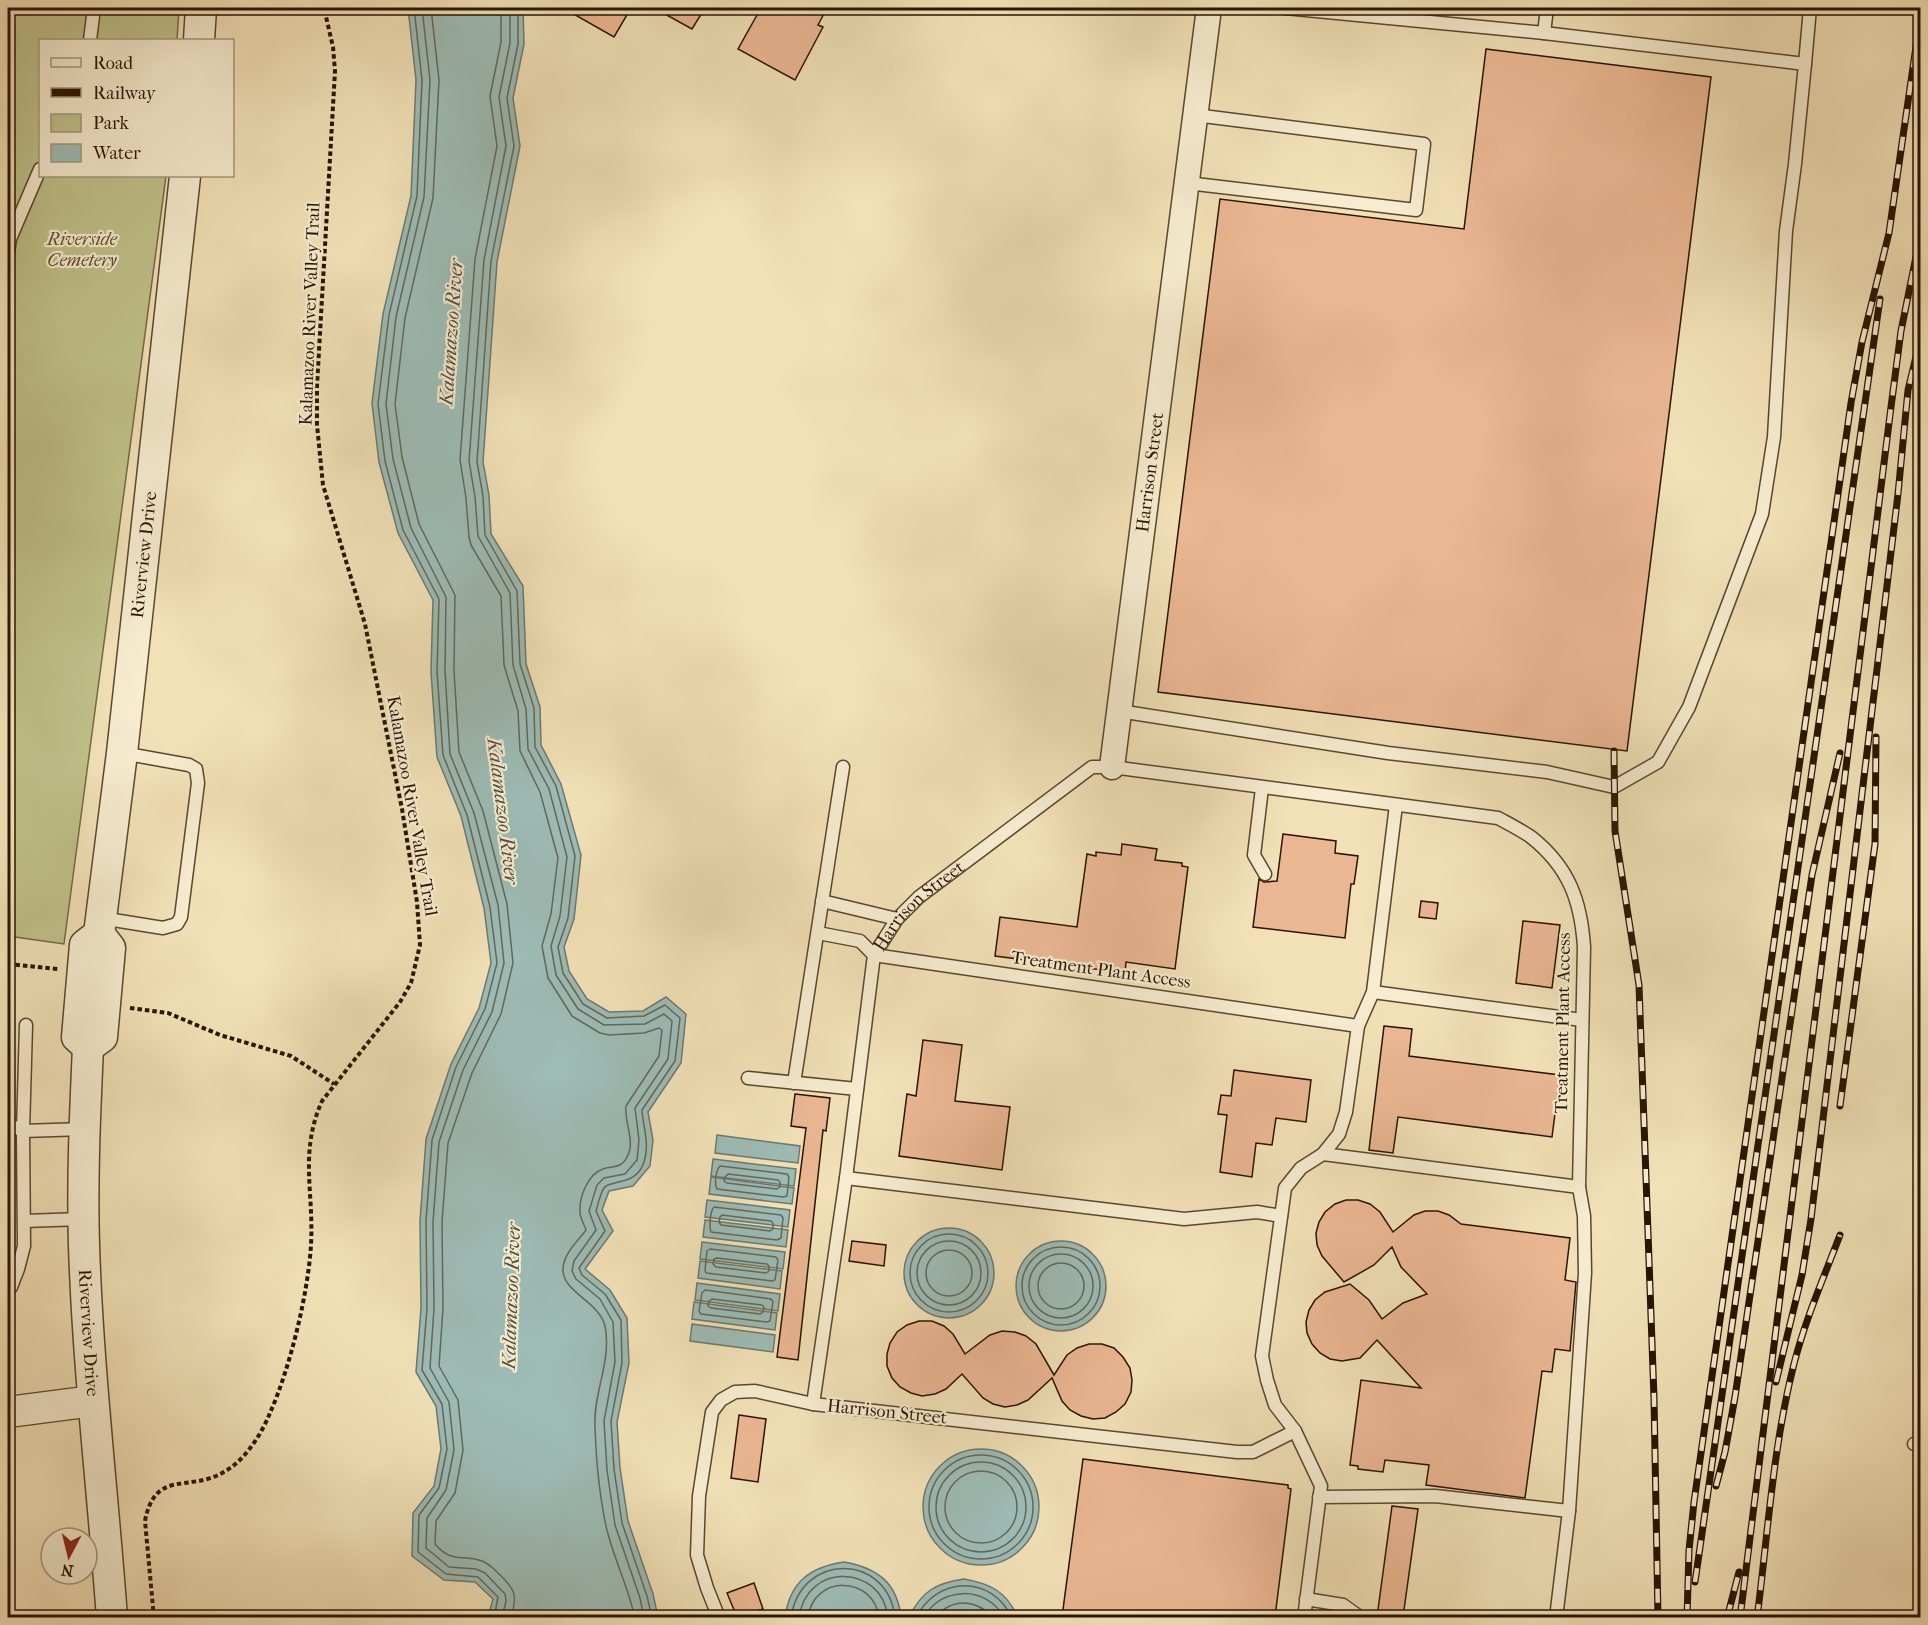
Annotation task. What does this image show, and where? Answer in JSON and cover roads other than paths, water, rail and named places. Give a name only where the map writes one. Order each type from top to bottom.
[{"type":"street","points":[[199,39],[201,8]]},
{"type":"street","name":"Harrison Street","points":[[1112,767],[1209,8]]},
{"type":"street","name":"Riverview Drive","points":[[88,1047],[77,1037],[83,971],[86,945],[100,926],[122,753],[185,177]]},
{"type":"street","name":"Riverview Drive","points":[[88,1047],[102,1037],[105,1007],[110,948],[100,926]]},
{"type":"street","name":"Riverview Drive","points":[[88,1047],[84,1129],[84,1219],[93,1401],[112,1617]]},
{"type":"street","points":[[8,1412],[93,1401]]},
{"type":"lane","points":[[90,39],[94,8]]},
{"type":"lane","points":[[1285,8],[1544,33],[1804,64]]},
{"type":"lane","points":[[1544,33],[1547,8]]},
{"type":"lane","points":[[1119,711],[1388,753],[1547,772],[1614,787],[1658,762],[1689,707],[1762,514],[1774,437],[1786,231],[1796,164],[1810,8]]},
{"type":"lane","points":[[1187,183],[1416,210],[1424,144],[1196,115]]},
{"type":"lane","points":[[8,253],[9,239],[39,171]]},
{"type":"lane","points":[[100,926],[170,927],[177,924],[183,906],[198,783],[196,769],[189,765],[122,753]]},
{"type":"lane","points":[[794,1083],[843,767]]},
{"type":"lane","name":"Harrison Street","points":[[1112,767],[1092,767],[919,897],[897,919],[874,955],[846,1178],[813,1404],[1237,1452],[1253,1452],[1295,1431]]},
{"type":"lane","name":"Treatment Plant Access","points":[[1112,767],[1498,818],[1530,837],[1552,858],[1571,884],[1582,918],[1584,947],[1579,1187],[1584,1216],[1585,1273],[1569,1511],[1556,1617]]},
{"type":"lane","points":[[1262,788],[1254,855],[1265,874]]},
{"type":"lane","points":[[1304,1617],[1321,1486],[1295,1431],[1275,1405],[1262,1356],[1285,1188],[1301,1168],[1323,1154],[1339,1134],[1346,1112],[1358,1026],[1373,992],[1396,805]]},
{"type":"lane","points":[[822,901],[897,919]]},
{"type":"lane","points":[[818,933],[860,941],[874,955]]},
{"type":"lane","name":"Treatment Plant Access","points":[[874,955],[1358,1026]]},
{"type":"lane","points":[[1373,992],[1582,1020]]},
{"type":"lane","points":[[8,1290],[18,1269],[24,1246],[23,1131],[26,1025]]},
{"type":"lane","points":[[748,1078],[857,1089]]},
{"type":"lane","points":[[8,1124],[23,1131],[84,1129]]},
{"type":"lane","points":[[1323,1154],[1579,1187]]},
{"type":"lane","points":[[846,1178],[1184,1219],[1257,1212],[1281,1216]]},
{"type":"lane","points":[[24,1221],[84,1219]]},
{"type":"lane","points":[[719,1617],[697,1555],[699,1496],[712,1412],[721,1400],[735,1392],[755,1391],[813,1404]]},
{"type":"lane","points":[[1319,1497],[1435,1496],[1569,1511]]},
{"type":"lane","points":[[1306,1599],[1343,1605],[1357,1615],[1356,1617]]},
{"type":"water","name":"Kalamazoo River","points":[[408,8],[523,8],[524,44],[513,98],[520,146],[497,262],[483,462],[489,495],[491,534],[523,586],[526,664],[540,707],[541,745],[561,784],[581,855],[574,919],[564,947],[569,971],[587,999],[609,1012],[643,1011],[666,997],[686,1014],[681,1063],[648,1112],[653,1140],[650,1166],[633,1186],[609,1191],[602,1210],[613,1231],[585,1269],[610,1290],[627,1318],[629,1363],[617,1422],[620,1468],[628,1521],[653,1594],[658,1617],[488,1617],[493,1599],[475,1582],[444,1580],[412,1556],[413,1513],[434,1486],[441,1449],[436,1406],[416,1372],[421,1308],[420,1221],[426,1139],[451,1064],[479,1008],[491,963],[484,908],[461,816],[437,757],[431,672],[433,600],[398,533],[379,462],[372,403],[383,314],[411,196],[416,80]]},
{"type":"water","points":[[717,1135],[800,1146],[798,1163],[715,1153]]},
{"type":"water","points":[[713,1159],[796,1169],[794,1186],[711,1176]]},
{"type":"water","points":[[711,1177],[794,1188],[792,1204],[709,1194]]},
{"type":"water","points":[[707,1200],[790,1210],[788,1227],[705,1217]]},
{"type":"water","points":[[705,1220],[788,1230],[786,1247],[703,1237]]},
{"type":"water","points":[[940,1228],[958,1228],[974,1235],[987,1248],[994,1264],[994,1282],[987,1298],[974,1311],[958,1318],[940,1318],[924,1311],[911,1298],[904,1282],[904,1264],[911,1248],[924,1235]]},
{"type":"water","points":[[1052,1241],[1070,1241],[1086,1248],[1099,1261],[1106,1277],[1106,1295],[1099,1311],[1086,1324],[1070,1331],[1052,1331],[1036,1324],[1023,1311],[1016,1295],[1016,1277],[1023,1261],[1036,1248]]},
{"type":"water","points":[[702,1242],[785,1252],[783,1269],[700,1259]]},
{"type":"water","points":[[700,1261],[782,1271],[780,1289],[698,1278]]},
{"type":"water","points":[[697,1283],[780,1294],[778,1311],[695,1300]]},
{"type":"water","points":[[694,1302],[777,1313],[775,1330],[692,1319]]},
{"type":"water","points":[[692,1324],[775,1335],[773,1352],[690,1341]]},
{"type":"water","points":[[981,1449],[1003,1453],[1022,1466],[1035,1485],[1039,1507],[1035,1529],[1022,1548],[1003,1561],[981,1565],[959,1561],[940,1548],[927,1529],[923,1507],[927,1485],[940,1466],[959,1453]]},
{"type":"water","points":[[844,1562],[866,1568],[883,1579],[895,1594],[901,1617],[785,1617],[792,1594],[804,1578],[821,1568]]},
{"type":"water","points":[[964,1579],[983,1584],[1003,1595],[1018,1617],[909,1617],[919,1601],[931,1590],[945,1583]]},
{"type":"railway","points":[[1687,1618],[1689,1550],[1694,1502],[1851,403],[1862,342],[1889,233],[1920,19]]},
{"type":"railway","points":[[1740,1618],[1891,407],[1901,331],[1920,237]]},
{"type":"railway","points":[[1695,1582],[1880,299]]},
{"type":"railway","points":[[1776,1382],[1802,1275],[1811,1219],[1898,494],[1908,390],[1920,340]]},
{"type":"railway","points":[[1840,1106],[1875,844],[1876,737]]},
{"type":"railway","points":[[1614,751],[1615,831],[1639,985],[1654,1398],[1658,1618]]},
{"type":"railway","points":[[1716,1486],[1735,1397],[1812,875],[1840,753]]},
{"type":"railway","points":[[1757,1618],[1776,1458],[1787,1395],[1804,1331],[1840,1235]]},
{"type":"railway","points":[[1727,1618],[1739,1572]]},
{"type":"park label","name":"Riverside Cemetery","points":[[82,249]]}]
